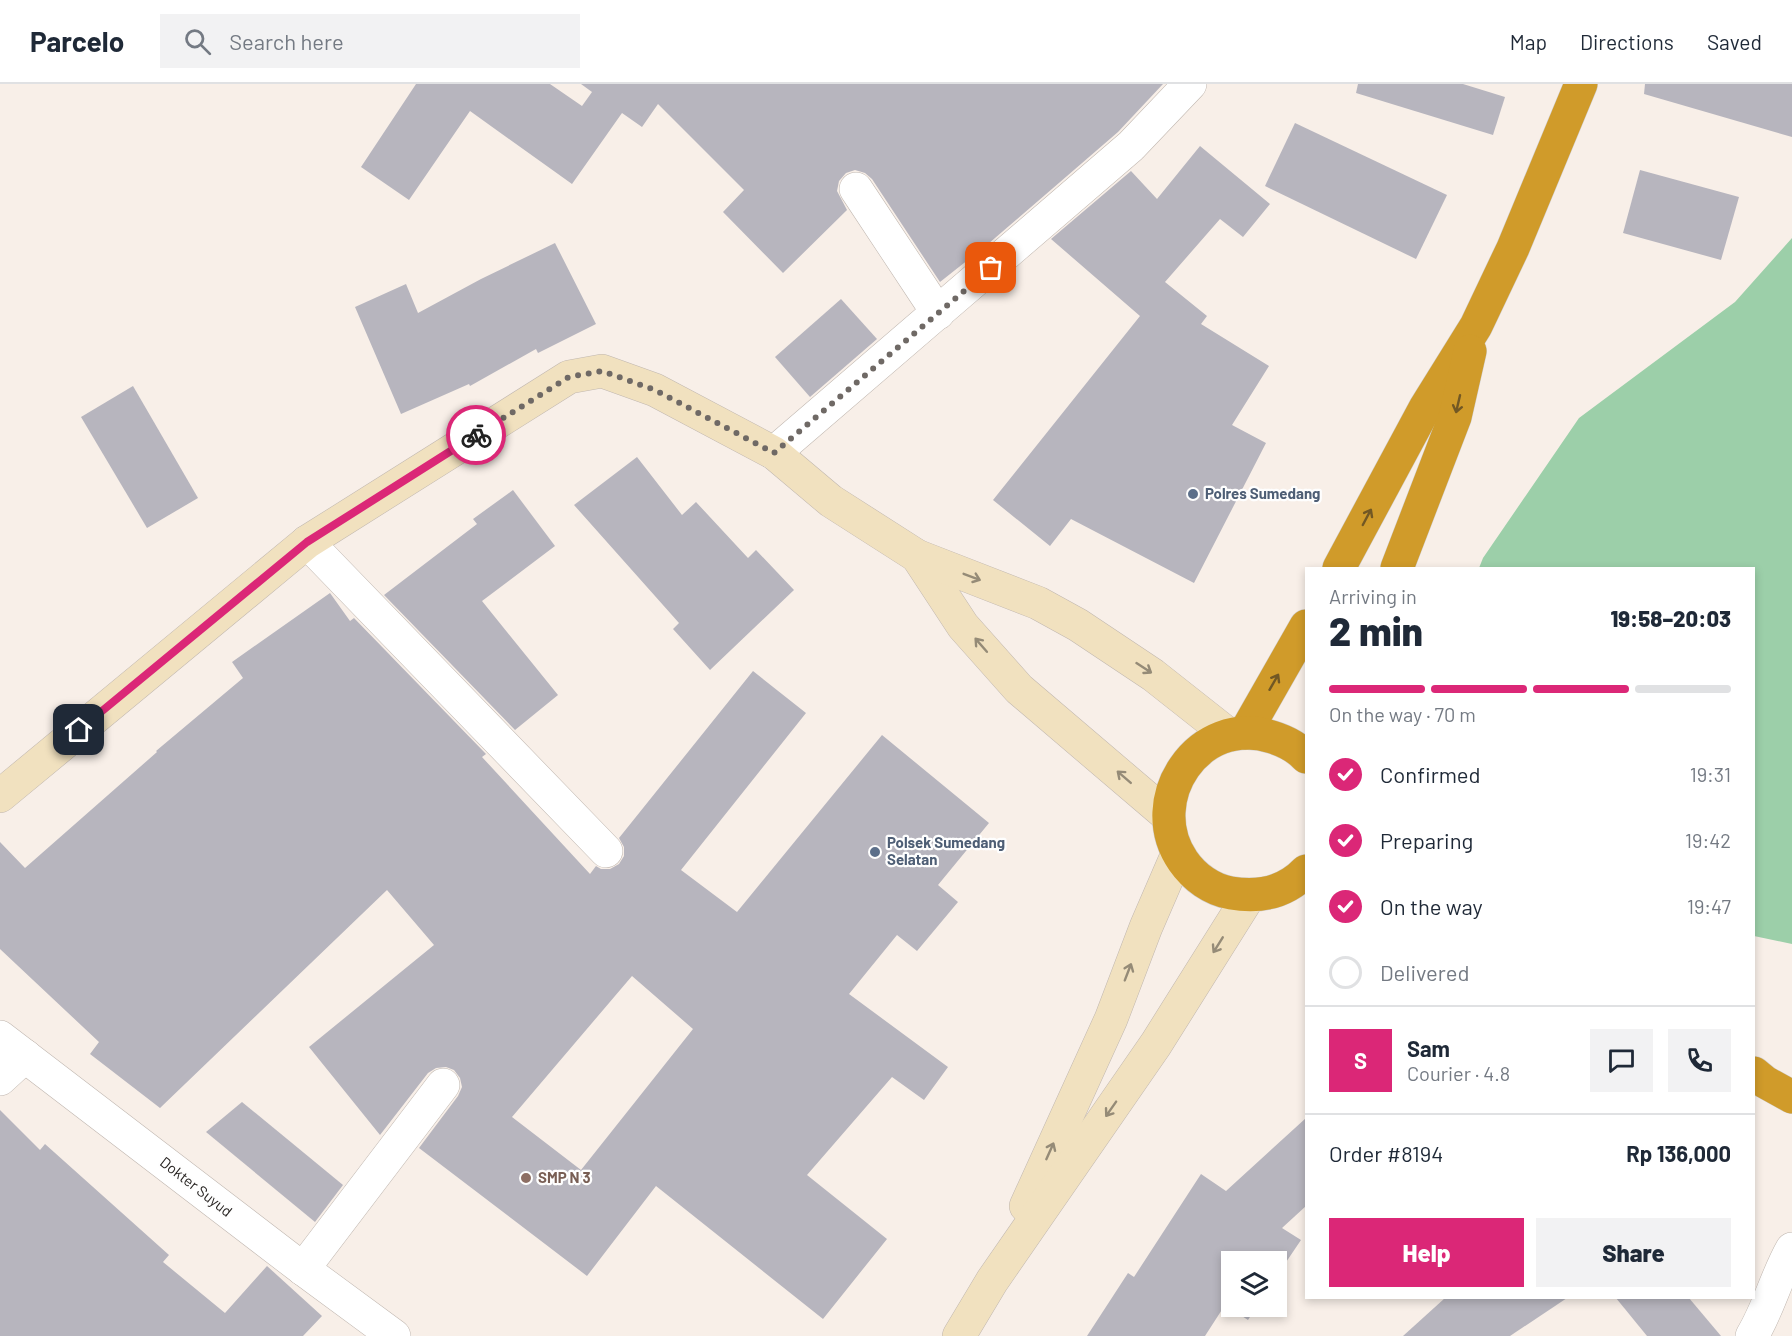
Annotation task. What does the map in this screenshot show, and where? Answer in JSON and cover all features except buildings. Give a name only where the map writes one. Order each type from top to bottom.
[{"type":"highway","points":[[1340,567],[1425,408],[1476,326],[1513,248],[1581,84]]},
{"type":"highway","points":[[1397,567],[1455,417],[1476,326]]},
{"type":"highway","points":[[1237,734],[1305,628]]},
{"type":"highway","points":[[1305,756],[1285,741],[1265,735],[1237,734],[1205,747],[1185,765],[1172,789],[1168,816],[1171,835],[1178,853],[1190,871],[1208,884],[1228,893],[1249,896],[1264,894],[1293,882],[1305,873]]},
{"type":"street","points":[[774,453],[1131,146],[1190,84]]},
{"type":"street","points":[[856,189],[938,313]]},
{"type":"street","points":[[0,796],[307,542],[569,377],[602,371],[655,390],[774,453],[831,501],[917,556],[1038,603],[1078,625],[1237,734]]},
{"type":"street","points":[[307,542],[606,851]]},
{"type":"street","points":[[917,556],[963,626],[1019,689],[1168,816]]},
{"type":"street","points":[[992,1281],[1111,1019],[1146,927],[1178,853]]},
{"type":"street","points":[[959,1336],[992,1281],[1156,1044],[1249,896]]},
{"type":"street","points":[[0,1079],[13,1046]]},
{"type":"street","name":"Dokter Suyud","points":[[13,1046],[303,1269],[376,1331]]},
{"type":"street","points":[[303,1269],[443,1085]]},
{"type":"street","points":[[1752,1336],[1772,1296],[1781,1268],[1792,1249]]},
{"type":"green space","points":[[1792,238],[1792,944],[1755,936],[1755,567],[1479,567],[1483,558],[1579,418],[1735,302]]},
{"type":"way so far","points":[[476,435],[569,377],[602,371],[655,390],[774,453],[991,268]]},
{"type":"place","name":"Polres Sumedang","points":[[1193,494]]},
{"type":"place","name":"Polsek Sumedang Selatan","points":[[875,852]]},
{"type":"place","name":"SMP N 3","points":[[526,1178]]},
{"type":"route","points":[[79,730],[307,542],[476,435]]}]
